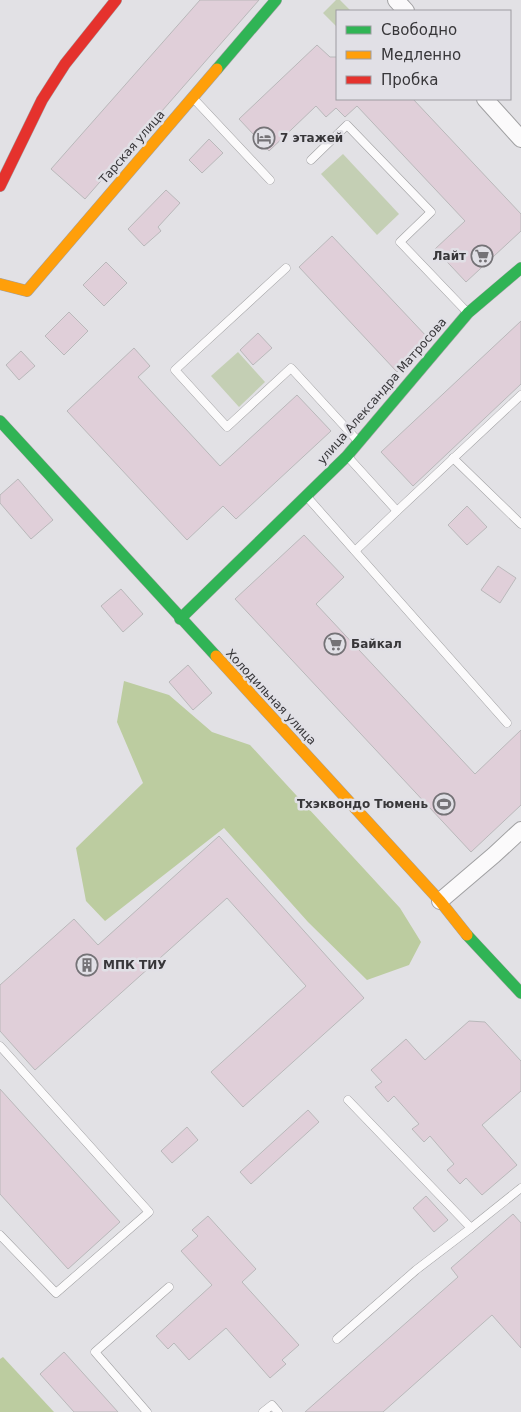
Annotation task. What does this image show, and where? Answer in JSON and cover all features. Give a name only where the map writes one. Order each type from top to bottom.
[{"type":"street","points":[[0,186],[42,100],[65,64],[116,0]]},
{"type":"street","name":"Тарская улица","points":[[0,284],[27,291],[276,0]]},
{"type":"street","points":[[396,0],[405,10]]},
{"type":"street","points":[[486,100],[521,139]]},
{"type":"street","name":"улица Александра Матросова","points":[[180,619],[347,456],[468,313],[521,268]]},
{"type":"street","name":"Холодильная улица","points":[[0,421],[440,901],[464,931],[521,993]]},
{"type":"street","points":[[440,901],[521,830]]},
{"type":"lane","points":[[192,98],[270,180]]},
{"type":"lane","points":[[311,160],[347,125],[431,212],[400,242],[468,313]]},
{"type":"lane","points":[[286,268],[175,370],[227,427],[292,368],[358,442]]},
{"type":"lane","points":[[355,551],[521,395]]},
{"type":"lane","points":[[347,456],[397,511]]},
{"type":"lane","points":[[453,458],[521,524]]},
{"type":"lane","points":[[306,496],[507,723]]},
{"type":"lane","points":[[0,1046],[149,1212],[56,1293],[0,1235]]},
{"type":"lane","points":[[348,1100],[471,1228]]},
{"type":"lane","points":[[338,1340],[416,1270],[521,1188]]},
{"type":"lane","points":[[148,1412],[95,1352],[169,1287]]},
{"type":"lane","points":[[262,1412],[272,1405],[278,1412]]},
{"type":"green space","points":[[336,0],[340,0],[350,10],[336,10],[336,26],[323,13]]},
{"type":"green space","points":[[343,154],[399,214],[377,235],[321,174]]},
{"type":"green space","points":[[238,352],[265,382],[239,407],[211,376]]},
{"type":"green space","points":[[124,681],[169,695],[212,732],[250,745],[400,908],[421,942],[409,965],[367,980],[308,922],[224,828],[105,921],[86,901],[76,848],[143,783],[117,722]]},
{"type":"green space","points":[[3,1357],[54,1412],[0,1412],[0,1359]]},
{"type":"building","points":[[200,0],[259,0],[85,199],[51,169]]},
{"type":"building","points":[[317,45],[330,57],[336,57],[336,100],[414,100],[521,214],[521,231],[466,282],[435,249],[465,221],[357,106],[345,117],[336,108],[326,117],[316,106],[269,151],[239,119]]},
{"type":"building","points":[[209,139],[223,153],[202,173],[189,160]]},
{"type":"building","points":[[166,190],[180,203],[158,227],[161,231],[144,246],[128,229]]},
{"type":"building","points":[[332,236],[429,339],[397,372],[299,267]]},
{"type":"building","points":[[106,262],[127,283],[104,306],[83,285]]},
{"type":"building","points":[[69,312],[88,331],[64,355],[45,336]]},
{"type":"building","points":[[521,321],[521,384],[413,486],[381,452]]},
{"type":"building","points":[[258,333],[272,348],[253,365],[240,350]]},
{"type":"building","points":[[134,348],[150,366],[138,377],[220,466],[297,395],[331,431],[236,519],[223,506],[187,540],[67,411]]},
{"type":"building","points":[[21,351],[35,366],[19,380],[6,365]]},
{"type":"building","points":[[18,479],[53,520],[31,539],[0,503],[0,495]]},
{"type":"building","points":[[467,506],[487,527],[467,545],[448,525]]},
{"type":"building","points":[[304,535],[344,577],[316,604],[475,774],[521,730],[521,805],[471,852],[235,599]]},
{"type":"building","points":[[498,566],[516,578],[500,603],[481,590]]},
{"type":"building","points":[[121,589],[143,614],[123,632],[101,606]]},
{"type":"building","points":[[188,665],[212,693],[193,710],[169,682]]},
{"type":"building","name":"МПК ТИУ","points":[[219,836],[364,998],[243,1107],[211,1072],[306,986],[227,898],[35,1070],[0,1031],[0,985],[74,919],[98,945]]},
{"type":"building","points":[[469,1021],[485,1022],[521,1061],[521,1091],[482,1125],[517,1165],[482,1195],[466,1178],[460,1184],[447,1170],[454,1164],[430,1136],[424,1142],[412,1129],[419,1124],[394,1096],[388,1102],[375,1087],[382,1082],[371,1070],[406,1039],[425,1060]]},
{"type":"building","points":[[0,1089],[120,1222],[68,1269],[0,1194]]},
{"type":"building","points":[[308,1110],[319,1122],[251,1184],[240,1172]]},
{"type":"building","points":[[187,1127],[198,1140],[172,1163],[161,1151]]},
{"type":"building","points":[[426,1196],[448,1220],[434,1232],[413,1208]]},
{"type":"building","points":[[513,1214],[521,1223],[521,1348],[492,1315],[383,1412],[305,1412],[458,1277],[451,1268]]},
{"type":"building","points":[[208,1216],[256,1269],[242,1282],[299,1345],[282,1360],[286,1364],[270,1378],[226,1328],[189,1360],[174,1343],[168,1349],[156,1336],[212,1285],[181,1251],[198,1236],[192,1230]]},
{"type":"building","points":[[64,1352],[118,1412],[74,1412],[40,1374]]},
{"type":"traffic: fast","points":[[217,69],[276,0]]},
{"type":"traffic: fast","points":[[180,619],[347,456],[468,313],[521,268]]},
{"type":"traffic: fast","points":[[0,421],[216,656]]},
{"type":"traffic: fast","points":[[467,935],[521,993]]},
{"type":"traffic: slow","points":[[0,284],[27,291],[217,69]]},
{"type":"traffic: slow","points":[[216,656],[440,901],[467,935]]},
{"type":"traffic: jam","points":[[0,186],[42,100],[65,64],[116,0]]},
{"type":"place","name":"7 этажей","points":[[264,138]]},
{"type":"place","name":"Лайт","points":[[482,256]]},
{"type":"place","name":"Байкал","points":[[335,644]]},
{"type":"place","name":"Тхэквондо Тюмень","points":[[444,804]]},
{"type":"place","name":"МПК ТИУ","points":[[87,965]]}]
